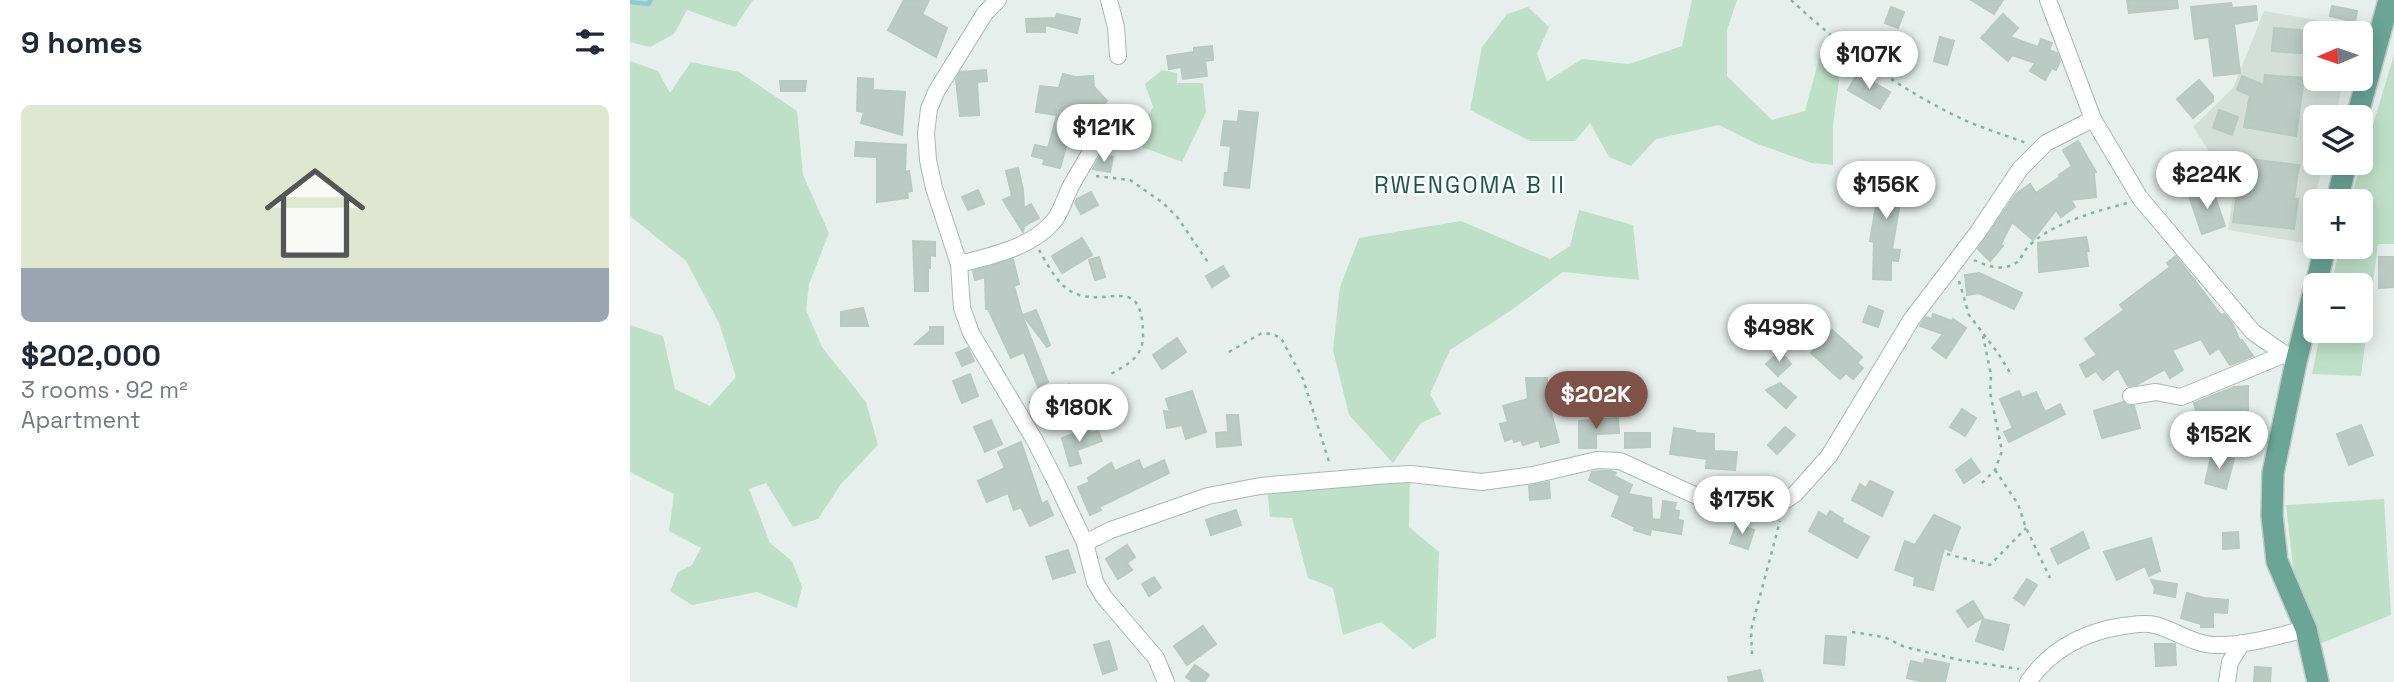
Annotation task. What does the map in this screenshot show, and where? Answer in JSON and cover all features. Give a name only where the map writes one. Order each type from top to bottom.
[{"type":"main road","points":[[2362,105],[2386,40],[2389,0]]},
{"type":"main road","points":[[2303,322],[2291,358],[2273,473],[2272,516],[2277,561],[2306,629],[2318,682]]},
{"type":"street","points":[[998,0],[985,13],[936,92],[929,109],[926,133],[933,188],[959,264],[962,308],[966,323],[1034,439],[1084,543],[1095,582],[1156,658],[1166,682]]},
{"type":"street","points":[[1109,0],[1116,27],[1118,56]]},
{"type":"street","points":[[2048,0],[2093,119],[2140,198],[2253,332],[2291,358]]},
{"type":"street","points":[[1084,543],[1111,530],[1208,496],[1260,486],[1334,478],[1411,474],[1463,481],[1490,481],[1533,475],[1597,460],[1620,461],[1712,503],[1738,509],[1777,505],[1809,481],[1829,456],[1911,320],[1958,259],[2020,169],[2039,148],[2093,119]]},
{"type":"street","points":[[959,264],[1006,250],[1032,238],[1054,221],[1099,136]]},
{"type":"street","points":[[2131,396],[2156,392],[2180,397],[2291,358]]},
{"type":"street","points":[[2032,677],[2068,644],[2089,633],[2138,624],[2162,627],[2207,644],[2242,643],[2306,629]]},
{"type":"street","points":[[2227,682],[2230,662],[2242,643]]},
{"type":"path","points":[[1791,0],[1852,53],[1880,71],[1961,118],[2039,148]]},
{"type":"path","points":[[1078,173],[1130,180],[1163,203],[1178,218],[1209,264]]},
{"type":"path","points":[[2012,376],[1969,314],[1958,259],[2003,268],[2019,262],[2030,243],[2068,222],[2140,198]]},
{"type":"path","points":[[1032,238],[1064,287],[1074,293],[1093,297],[1133,298],[1138,303],[1143,325],[1141,349],[1132,363],[1111,374]]},
{"type":"path","points":[[1229,352],[1262,333],[1281,338],[1303,379],[1334,478]]},
{"type":"path","points":[[1982,483],[1995,470],[2002,451],[1990,392],[1991,375],[1983,336]]},
{"type":"path","points":[[1016,408],[1069,385],[1082,386],[1096,405]]},
{"type":"path","points":[[1995,470],[2018,505],[2050,578]]},
{"type":"path","points":[[1752,653],[1751,630],[1785,500]]},
{"type":"path","points":[[1947,554],[1990,565],[2026,528]]},
{"type":"path","points":[[1852,632],[1884,637],[1905,646],[2032,677]]},
{"type":"shaded area","points":[[2264,11],[2322,21],[2303,21],[2303,91],[2341,91],[2338,105],[2303,105],[2303,175],[2320,175],[2317,189],[2303,189],[2303,243],[2228,230],[2233,197],[2193,127],[2233,88]]},
{"type":"green space","points":[[630,0],[753,0],[735,27],[687,10],[674,34],[650,47],[630,42]]},
{"type":"green space","points":[[1692,0],[1737,0],[1727,30],[1727,76],[1772,120],[1805,111],[1820,55],[1840,59],[1833,125],[1833,165],[1811,163],[1755,143],[1719,125],[1656,139],[1631,166],[1609,157],[1590,123],[1575,141],[1530,141],[1470,110],[1482,47],[1507,14],[1528,7],[1549,27],[1537,54],[1547,81],[1582,59],[1629,64],[1682,46]]},
{"type":"green space","points":[[2394,55],[2394,244],[2378,244],[2373,283],[2373,273],[2334,273],[2337,259],[2373,259],[2373,189],[2354,189],[2358,175],[2373,175],[2373,125]]},
{"type":"green space","points":[[630,61],[658,71],[670,93],[691,62],[739,72],[797,111],[803,175],[829,233],[809,284],[806,310],[822,347],[866,402],[878,445],[841,484],[818,519],[793,527],[766,483],[749,489],[770,543],[792,561],[802,587],[797,608],[757,592],[692,605],[670,591],[678,572],[692,565],[701,548],[669,531],[674,494],[630,472],[630,325],[663,336],[675,389],[710,406],[736,377],[719,323],[686,261],[630,216]]},
{"type":"green space","points":[[1162,70],[1177,73],[1177,83],[1203,83],[1206,112],[1182,162],[1134,144],[1153,107],[1145,84]]},
{"type":"green space","points":[[1579,210],[1633,225],[1639,280],[1563,272],[1450,350],[1430,394],[1441,414],[1421,423],[1393,463],[1349,415],[1333,350],[1340,287],[1359,238],[1461,221],[1550,259],[1570,246]]},
{"type":"green space","points":[[2318,343],[2365,343],[2361,376],[2312,374]]},
{"type":"green space","points":[[1410,473],[1409,527],[1439,552],[1436,637],[1413,649],[1381,622],[1343,635],[1333,588],[1308,578],[1292,518],[1270,517],[1266,479],[1276,476]]},
{"type":"green space","points":[[2384,499],[2391,615],[2317,645],[2293,568],[2286,505]]},
{"type":"building","points":[[904,0],[929,0],[922,14],[947,28],[936,57],[888,30]]},
{"type":"building","points":[[1971,0],[2003,0],[1994,14]]},
{"type":"building","points":[[2127,0],[2177,0],[2178,8],[2129,13]]},
{"type":"building","points":[[2231,3],[2232,8],[2256,6],[2257,20],[2234,24],[2240,73],[2214,76],[2209,37],[2195,39],[2191,7]]},
{"type":"building","points":[[2332,6],[2357,11],[2355,21],[2330,16]]},
{"type":"building","points":[[1891,7],[1904,12],[1898,28],[1885,23]]},
{"type":"building","points":[[1057,14],[1080,19],[1077,33],[1045,25],[1045,32],[1027,32],[1026,19],[1056,18]]},
{"type":"building","points":[[2003,14],[2018,28],[2010,37],[2038,47],[2041,39],[2052,43],[2049,50],[2057,53],[2060,61],[2056,70],[2052,68],[2045,80],[2030,71],[2035,63],[2012,55],[2008,61],[1981,38]]},
{"type":"building","points":[[2274,28],[2303,30],[2303,53],[2272,51]]},
{"type":"building","points":[[1940,37],[1954,41],[1947,65],[1934,61]]},
{"type":"building","points":[[1212,46],[1213,60],[1205,61],[1207,76],[1183,79],[1181,67],[1169,69],[1167,56]]},
{"type":"building","points":[[986,70],[987,81],[977,82],[979,115],[960,116],[956,80],[960,72]]},
{"type":"building","points":[[1858,73],[1890,92],[1880,109],[1848,90]]},
{"type":"building","points":[[1063,74],[1075,77],[1093,76],[1094,87],[1107,101],[1093,114],[1082,102],[1060,168],[1043,164],[1045,159],[1032,156],[1035,145],[1048,148],[1057,115],[1036,112],[1040,86],[1059,88]]},
{"type":"building","points":[[2265,75],[2303,78],[2296,136],[2244,127],[2250,95],[2237,90],[2242,76],[2264,85]]},
{"type":"building","points":[[858,78],[873,79],[873,90],[905,92],[902,135],[861,123],[864,112],[857,111]]},
{"type":"building","points":[[2199,80],[2213,96],[2213,101],[2193,118],[2177,99]]},
{"type":"building","points":[[780,81],[806,81],[805,91],[781,91]]},
{"type":"building","points":[[2219,110],[2238,117],[2232,135],[2213,128]]},
{"type":"building","points":[[1239,111],[1258,113],[1249,188],[1224,185],[1231,146],[1221,145],[1224,121],[1238,122]]},
{"type":"building","points":[[2078,141],[2096,172],[2096,197],[2071,200],[2075,207],[2061,217],[2056,210],[2033,240],[2012,222],[2001,244],[2003,246],[1990,261],[1978,249],[2016,194],[2030,184],[2036,193],[2060,177],[2059,175],[2072,166],[2063,150]]},
{"type":"building","points":[[856,142],[906,145],[905,172],[909,171],[912,191],[907,192],[908,198],[877,202],[877,157],[855,156]]},
{"type":"building","points":[[1101,155],[1113,157],[1110,172],[1093,169]]},
{"type":"building","points":[[2242,158],[2299,165],[2294,199],[2298,199],[2294,229],[2233,222]]},
{"type":"building","points":[[1884,163],[1907,175],[1892,249],[1900,250],[1898,261],[1891,260],[1891,280],[1873,279],[1874,242],[1870,241],[1881,175],[1879,174]]},
{"type":"building","points":[[1018,168],[1024,208],[1031,204],[1039,218],[1024,226],[1023,232],[1003,200],[1012,196],[1006,171]]},
{"type":"building","points":[[2212,188],[2225,226],[2202,234],[2189,196]]},
{"type":"building","points":[[978,190],[984,204],[968,210],[962,197]]},
{"type":"building","points":[[1091,192],[1098,205],[1081,214],[1075,203],[1077,199]]},
{"type":"building","points":[[2086,237],[2088,266],[2039,272],[2038,243]]},
{"type":"building","points":[[1082,238],[1092,255],[1062,273],[1052,256]]},
{"type":"building","points":[[913,241],[935,242],[935,256],[930,255],[928,268],[928,291],[915,291]]},
{"type":"building","points":[[2176,256],[2221,315],[2224,314],[2232,323],[2240,341],[2242,340],[2253,356],[2230,365],[2219,348],[2210,354],[2201,339],[2172,350],[2183,370],[2170,378],[2165,369],[2136,385],[2128,386],[2118,368],[2103,380],[2096,371],[2086,377],[2080,365],[2097,355],[2085,339],[2124,310],[2120,305],[2170,267],[2167,263]]},
{"type":"building","points":[[1099,257],[1105,277],[1095,280],[1089,260]]},
{"type":"building","points":[[2379,257],[2394,257],[2394,287],[2379,288]]},
{"type":"building","points":[[1013,259],[1019,284],[1014,286],[1022,315],[1048,382],[1038,387],[1024,352],[1011,358],[986,309],[985,277],[975,280],[973,271]]},
{"type":"building","points":[[1223,266],[1229,276],[1212,287],[1206,276]]},
{"type":"building","points":[[1979,273],[2022,293],[2014,309],[1979,293],[1967,295],[1965,275]]},
{"type":"building","points":[[1869,306],[1883,311],[1878,327],[1863,322]]},
{"type":"building","points":[[863,308],[868,326],[841,326],[841,312]]},
{"type":"building","points":[[1036,310],[1050,345],[1047,347],[1023,315]]},
{"type":"building","points":[[1933,314],[1952,321],[1953,319],[1966,328],[1946,358],[1932,348],[1943,334],[1920,326],[1926,317],[1932,319]]},
{"type":"building","points":[[930,327],[943,327],[943,344],[915,344],[930,331]]},
{"type":"building","points":[[1832,330],[1862,357],[1857,363],[1863,368],[1853,379],[1846,373],[1840,379],[1811,353]]},
{"type":"building","points":[[1177,338],[1186,352],[1162,369],[1153,355]]},
{"type":"building","points":[[968,348],[974,361],[962,366],[956,353]]},
{"type":"building","points":[[1780,351],[1791,364],[1778,376],[1766,364]]},
{"type":"building","points":[[970,374],[978,396],[962,403],[953,381]]},
{"type":"building","points":[[1526,378],[1547,378],[1547,397],[1559,442],[1541,447],[1539,440],[1523,445],[1521,440],[1514,442],[1513,438],[1505,441],[1500,424],[1508,422],[1503,406],[1528,399]]},
{"type":"building","points":[[1780,383],[1796,397],[1786,408],[1766,390]]},
{"type":"building","points":[[2248,386],[2248,426],[2224,428],[2225,434],[2201,436],[2199,411],[2196,411],[2194,403],[2234,387]]},
{"type":"building","points":[[1077,389],[1083,409],[1064,414],[1059,394]]},
{"type":"building","points":[[1192,391],[1206,432],[1186,439],[1182,425],[1167,428],[1164,411],[1170,412],[1166,399]]},
{"type":"building","points":[[2019,391],[2022,398],[2036,392],[2045,412],[2060,404],[2065,414],[2009,442],[2004,432],[2013,428],[2000,399]]},
{"type":"building","points":[[2123,402],[2134,406],[2140,428],[2102,438],[2094,411]]},
{"type":"building","points":[[1962,409],[1976,418],[1965,436],[1950,427]]},
{"type":"building","points":[[1227,415],[1238,415],[1241,445],[1217,447],[1216,433],[1228,432]]},
{"type":"building","points":[[1618,418],[1619,433],[1596,434],[1596,448],[1579,448],[1579,421]]},
{"type":"building","points":[[991,420],[1002,444],[985,452],[974,427]]},
{"type":"building","points":[[2361,425],[2373,455],[2349,465],[2337,434]]},
{"type":"building","points":[[1785,427],[1795,435],[1777,454],[1768,445]]},
{"type":"building","points":[[1089,428],[1091,433],[1098,431],[1102,441],[1077,450],[1081,463],[1070,466],[1062,438]]},
{"type":"building","points":[[1674,428],[1714,434],[1714,451],[1737,452],[1735,470],[1706,468],[1707,459],[1670,454]]},
{"type":"building","points":[[1625,433],[1650,433],[1650,447],[1625,448]]},
{"type":"building","points":[[1021,442],[1042,504],[1047,501],[1053,515],[1030,526],[1021,507],[1014,510],[1008,493],[987,502],[978,481],[1005,468],[998,452]]},
{"type":"building","points":[[2212,453],[2234,459],[2226,489],[2205,483]]},
{"type":"building","points":[[1971,459],[1980,472],[1964,483],[1956,470]]},
{"type":"building","points":[[1139,460],[1143,470],[1164,460],[1169,473],[1099,507],[1101,510],[1090,515],[1078,487],[1090,482],[1088,478],[1111,463],[1115,471]]},
{"type":"building","points":[[1592,472],[1616,473],[1614,476],[1632,485],[1628,494],[1651,498],[1652,519],[1661,520],[1663,501],[1676,503],[1674,510],[1679,511],[1678,520],[1683,521],[1681,534],[1651,529],[1650,535],[1634,530],[1635,527],[1612,516],[1620,496],[1589,480]]},
{"type":"building","points":[[1870,481],[1893,492],[1882,516],[1852,500],[1860,484],[1866,488]]},
{"type":"building","points":[[1549,482],[1550,498],[1530,500],[1529,486]]},
{"type":"building","points":[[1236,510],[1241,525],[1211,535],[1206,520]]},
{"type":"building","points":[[1830,511],[1843,519],[1842,522],[1869,537],[1857,558],[1809,531],[1819,512],[1827,517]]},
{"type":"building","points":[[1934,515],[1960,527],[1951,551],[1944,548],[1933,590],[1914,585],[1915,577],[1895,570],[1905,541],[1915,545]]},
{"type":"building","points":[[1736,524],[1754,530],[1748,549],[1730,543]]},
{"type":"building","points":[[2083,532],[2089,548],[2058,564],[2051,549]]},
{"type":"building","points":[[2238,532],[2239,548],[2223,549],[2223,533]]},
{"type":"building","points":[[2151,538],[2160,571],[2149,576],[2145,566],[2117,580],[2104,552]]},
{"type":"building","points":[[1127,545],[1135,557],[1127,563],[1132,570],[1118,579],[1106,559]]},
{"type":"building","points":[[1068,550],[1075,572],[1053,579],[1046,557]]},
{"type":"building","points":[[1154,577],[1161,588],[1149,596],[1142,584]]},
{"type":"building","points":[[2027,579],[2037,585],[2024,605],[2014,598]]},
{"type":"building","points":[[2151,580],[2177,584],[2175,597],[2154,593]]},
{"type":"building","points":[[2187,593],[2228,600],[2227,613],[2213,612],[2213,627],[2201,627],[2201,624],[2181,618]]},
{"type":"building","points":[[1973,601],[1983,617],[1968,627],[1957,611]]},
{"type":"building","points":[[1983,619],[2009,625],[2003,650],[1976,641]]},
{"type":"building","points":[[1203,626],[1216,644],[1187,665],[1174,646]]},
{"type":"building","points":[[1826,636],[1846,637],[1844,665],[1824,663]]},
{"type":"building","points":[[1109,641],[1117,669],[1103,674],[1094,645]]},
{"type":"building","points":[[2155,644],[2175,644],[2176,665],[2156,666]]},
{"type":"building","points":[[1925,659],[1949,664],[1945,682],[1924,682],[1907,678],[1911,661],[1924,664]]},
{"type":"building","points":[[1195,665],[1209,675],[1204,682],[1193,682],[1186,677]]},
{"type":"building","points":[[2255,667],[2271,668],[2270,682],[2254,682]]},
{"type":"building","points":[[1760,670],[1763,682],[1729,682],[1728,677]]},
{"type":"waterway","points":[[630,2],[648,4],[651,0]]},
{"type":"district","name":"RWENGOMA B II","points":[[1470,185]]}]
